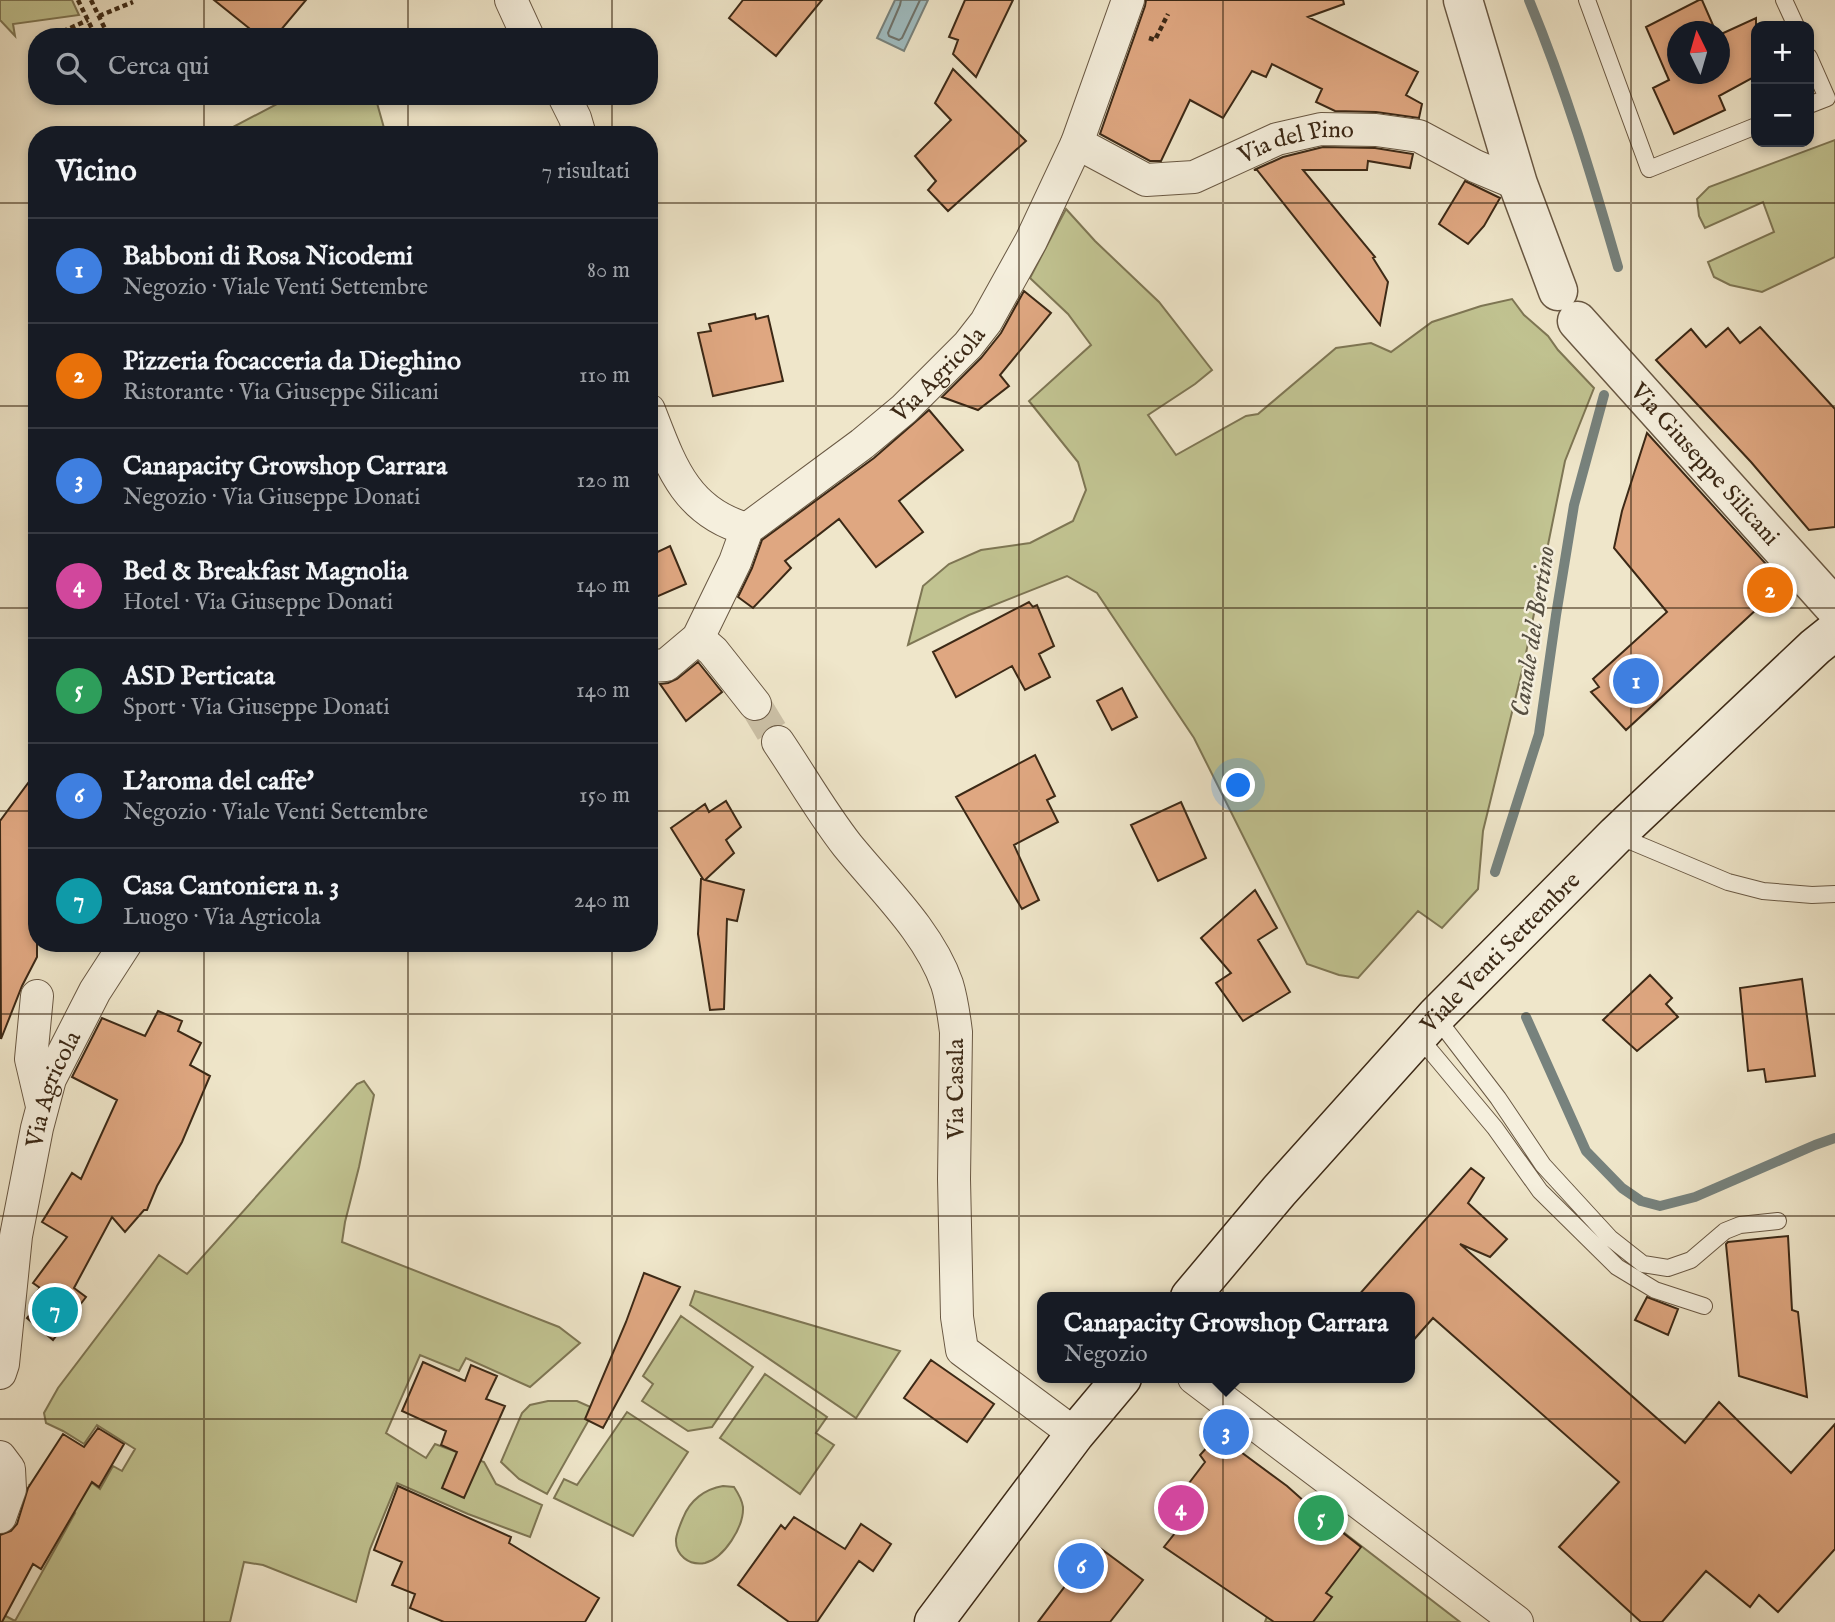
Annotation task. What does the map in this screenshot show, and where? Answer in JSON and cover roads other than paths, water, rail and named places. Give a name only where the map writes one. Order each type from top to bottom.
[{"type":"main road","name":"Via Giuseppe Silicani","points":[[1464,0],[1518,184],[1577,317],[1627,377],[1835,608]]},
{"type":"main road","name":"Viale Venti Settembre","points":[[1194,1292],[1279,1191],[1427,1026],[1616,835],[1835,631]]},
{"type":"main road","points":[[934,1622],[1075,1434],[1118,1383]]},
{"type":"street","points":[[511,0],[524,28]]},
{"type":"street","name":"Via Agricola","points":[[747,529],[862,444],[904,409],[968,345],[986,322],[1010,281],[1077,143],[1128,0]]},
{"type":"street","points":[[568,105],[577,126]]},
{"type":"street","name":"Via del Pino","points":[[1077,143],[1146,180],[1194,177],[1277,139],[1321,129],[1376,130],[1419,136],[1475,166],[1518,184]]},
{"type":"street","points":[[658,433],[672,468],[684,488],[705,508],[729,524],[747,529],[736,562],[698,638],[666,665],[658,665]]},
{"type":"street","points":[[698,638],[713,651],[755,705]]},
{"type":"street","name":"Via Casala","points":[[778,742],[845,842],[888,891],[932,951],[947,983],[954,1008],[956,1032],[956,1290],[962,1350],[1075,1434]]},
{"type":"street","name":"Via Agricola","points":[[0,1373],[3,1364],[8,1236],[41,1122],[50,1079],[95,992],[120,952]]},
{"type":"street","points":[[37,996],[31,1059],[41,1122]]},
{"type":"street","points":[[1201,1383],[1517,1622]]},
{"type":"street","points":[[0,1457],[9,1469],[10,1489],[0,1517]]},
{"type":"lane","points":[[1587,0],[1649,169],[1751,129]]},
{"type":"lane","points":[[1784,0],[1794,21]]},
{"type":"lane","points":[[1814,68],[1827,98],[1814,103]]},
{"type":"lane","points":[[1616,835],[1728,882],[1763,891],[1835,894]]},
{"type":"lane","points":[[1427,1026],[1498,1098],[1543,1165],[1611,1238],[1643,1264],[1668,1268],[1691,1260],[1725,1231],[1740,1225],[1779,1221]]},
{"type":"lane","points":[[1427,1026],[1494,1128],[1540,1191],[1617,1267],[1655,1290],[1704,1306]]},
{"type":"water","points":[[895,0],[928,0],[904,51],[877,38]]},
{"type":"waterway","name":"Canale del Bertino","points":[[1529,0],[1566,99],[1618,267]]},
{"type":"waterway","name":"Canale del Bertino","points":[[1495,872],[1539,734],[1574,505],[1604,395]]},
{"type":"waterway","points":[[1526,1017],[1586,1151],[1622,1188],[1641,1201],[1660,1206],[1695,1197],[1835,1138]]},
{"type":"tunnel","points":[[755,704],[778,742]]},
{"type":"place","name":"Pizzeria focacceria da Dieghino","points":[[1770,590]]},
{"type":"place","name":"Babboni di Rosa Nicodemi","points":[[1636,681]]},
{"type":"place","name":"Casa Cantoniera n. 3","points":[[55,1310]]},
{"type":"place","name":"Canapacity Growshop Carrara","points":[[1226,1432]]},
{"type":"place","name":"Bed & Breakfast Magnolia","points":[[1181,1508]]},
{"type":"place","name":"ASD Perticata","points":[[1321,1518]]},
{"type":"place","name":"L'aroma del caffe'","points":[[1081,1566]]}]
